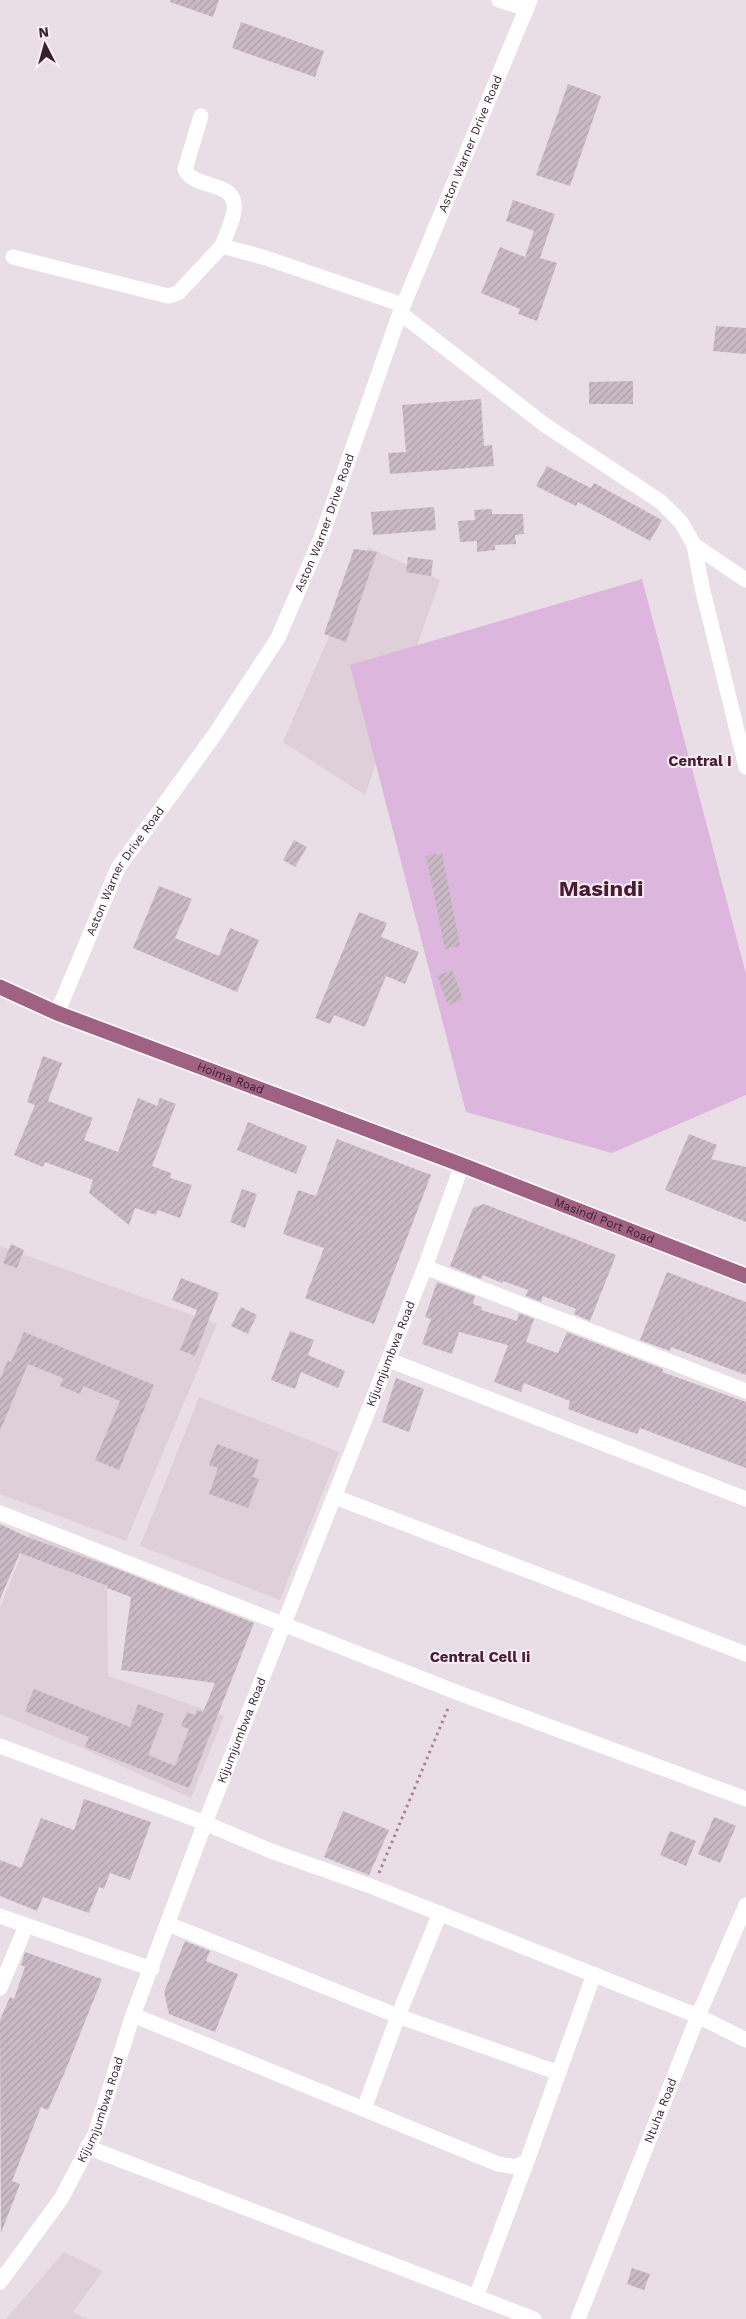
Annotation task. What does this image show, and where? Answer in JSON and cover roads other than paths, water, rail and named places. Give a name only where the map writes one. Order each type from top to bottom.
[{"type":"main road","name":"Hoima Road","points":[[0,987],[57,1013],[462,1165]]},
{"type":"main road","name":"Masindi Port Road","points":[[462,1165],[745,1274]]},
{"type":"street","points":[[499,0],[529,5]]},
{"type":"street","name":"Aston Warner Drive Road","points":[[57,1013],[118,868],[213,737],[278,638],[321,538],[401,309],[529,5]]},
{"type":"street","points":[[13,257],[168,296],[178,293],[222,246],[233,212],[234,204],[232,197],[224,190],[193,179],[188,176],[185,169],[201,116]]},
{"type":"street","points":[[222,246],[266,258],[401,309],[544,425],[661,502],[681,522],[694,545],[702,587],[746,767]]},
{"type":"street","points":[[694,545],[746,580]]},
{"type":"street","name":"Kijumjumbwa Road","points":[[0,2282],[61,2198],[95,2134],[133,2014],[152,1969],[205,1824],[389,1360],[462,1165]]},
{"type":"street","points":[[425,1267],[746,1392]]},
{"type":"street","points":[[389,1360],[746,1499]]},
{"type":"street","points":[[335,1497],[746,1654]]},
{"type":"street","points":[[0,1513],[456,1692],[746,1799]]},
{"type":"street","points":[[0,1746],[205,1824],[270,1851],[374,1886],[698,2016],[746,2040]]},
{"type":"street","name":"Ntuha Road","points":[[578,2319],[698,2016],[746,1905]]},
{"type":"street","points":[[364,2109],[398,2016],[440,1913]]},
{"type":"street","points":[[0,1916],[152,1969]]},
{"type":"street","points":[[168,1924],[398,2016],[559,2073]]},
{"type":"street","points":[[0,1988],[26,1926]]},
{"type":"street","points":[[476,2297],[594,1974]]},
{"type":"street","points":[[133,2014],[498,2164],[516,2167],[527,2161]]},
{"type":"street","points":[[87,2147],[534,2319]]},
{"type":"district","name":"Central I","points":[[700,761]]},
{"type":"district","name":"Masindi","points":[[601,888]]},
{"type":"district","name":"Central Cell Ii","points":[[480,1657]]}]
